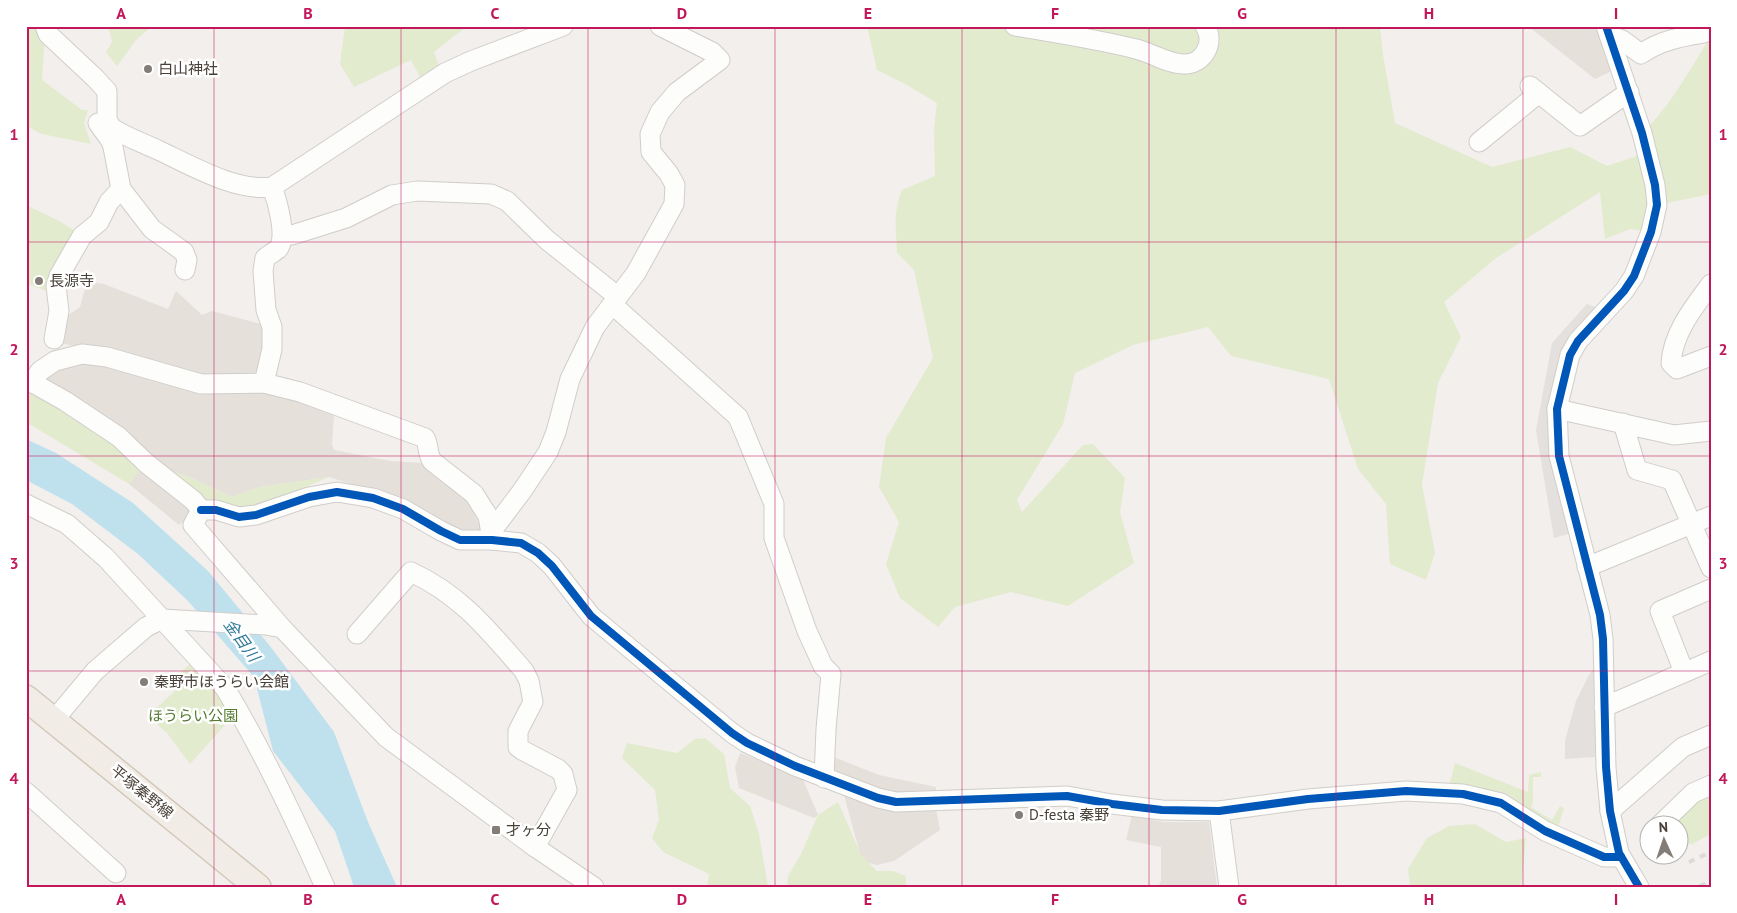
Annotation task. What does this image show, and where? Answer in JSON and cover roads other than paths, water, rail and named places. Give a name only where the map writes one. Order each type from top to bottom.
[{"type":"main road","name":"平塚秦野線","points":[[26,698],[258,887]]},
{"type":"street","points":[[45,26],[48,34],[96,78],[107,91],[108,124],[117,132],[208,174],[252,188],[272,187],[445,74],[563,26]]},
{"type":"street","points":[[491,536],[548,452],[556,432],[570,379],[595,327],[606,310],[636,273],[674,204],[675,185],[669,174],[651,152],[650,134],[660,112],[677,92],[720,60],[712,52],[660,26]]},
{"type":"street","points":[[1015,26],[1137,49],[1184,64],[1199,60],[1206,52],[1210,38],[1205,26]]},
{"type":"street","points":[[1607,31],[1641,54],[1654,45],[1670,39],[1704,33],[1709,26]]},
{"type":"street","points":[[1607,31],[1642,133],[1655,185],[1657,205],[1651,232],[1634,276],[1624,291],[1578,341],[1570,355],[1557,409],[1559,456],[1600,615],[1603,639],[1606,767],[1610,811],[1621,858],[1639,887]]},
{"type":"street","points":[[1479,142],[1534,89],[1580,126],[1629,92]]},
{"type":"street","points":[[107,108],[97,112],[96,119],[99,126],[111,140],[121,189],[152,229],[184,252],[187,260],[185,270]]},
{"type":"street","points":[[264,383],[272,349],[272,327],[266,310],[263,271],[265,258],[278,249],[282,243],[283,234],[272,187]]},
{"type":"street","points":[[54,339],[59,311],[56,286],[59,276],[82,236],[99,222],[109,202],[121,189]]},
{"type":"street","points":[[283,234],[292,235],[346,218],[392,195],[417,191],[491,194],[507,201],[547,240],[612,292],[615,301],[738,416],[774,504],[774,538],[807,631],[823,666],[831,674],[824,778]]},
{"type":"street","points":[[1711,284],[1685,320],[1672,351],[1671,363],[1677,369],[1711,356]]},
{"type":"street","points":[[201,510],[194,501],[146,463],[119,437],[65,401],[29,381],[56,361],[82,354],[108,357],[200,384],[264,383],[300,392],[425,438],[428,442],[429,456],[432,461],[474,494],[488,516],[491,536]]},
{"type":"street","points":[[1557,409],[1674,435],[1711,431]]},
{"type":"street","points":[[1623,423],[1637,470],[1672,480],[1711,568]]},
{"type":"street","points":[[201,510],[216,510],[239,517],[256,515],[308,497],[337,492],[373,498],[403,509],[460,540],[491,536],[521,543],[538,553],[552,566],[591,616],[732,733],[777,758],[878,798],[896,802],[946,802],[1067,796],[1162,810],[1219,811],[1308,799],[1406,791],[1464,794],[1500,803],[1545,831],[1604,857],[1621,858]]},
{"type":"street","points":[[26,504],[68,524],[85,538],[168,619],[225,688],[272,774],[325,887]]},
{"type":"street","points":[[201,510],[193,525],[274,627],[386,737],[535,847],[594,887]]},
{"type":"street","points":[[1588,567],[1711,516]]},
{"type":"street","points":[[357,634],[411,572],[429,580],[454,597],[480,621],[524,671],[529,681],[533,702],[518,731],[518,747],[558,769],[563,774],[567,790],[535,847]]},
{"type":"street","points":[[1684,672],[1660,611],[1711,589]]},
{"type":"street","points":[[54,720],[95,671],[146,627],[168,619],[274,627]]},
{"type":"street","points":[[1604,707],[1711,661]]},
{"type":"street","points":[[1610,811],[1683,747],[1711,734]]},
{"type":"street","points":[[1669,816],[1693,793],[1711,785]]},
{"type":"street","points":[[26,792],[116,873]]},
{"type":"street","points":[[1219,811],[1229,887]]},
{"type":"water","name":"金目川","points":[[26,439],[56,453],[133,503],[208,571],[270,646],[334,732],[368,822],[397,887],[354,887],[335,831],[273,751],[254,677],[188,601],[138,554],[72,504],[26,480]]},
{"type":"railway","points":[[1690,862],[1711,852]]},
{"type":"railway","points":[[1700,886],[1711,881]]},
{"type":"place","name":"白山神社","points":[[148,69]]},
{"type":"place","name":"長源寺","points":[[39,281]]},
{"type":"place","name":"秦野市ほうらい会館","points":[[144,682]]},
{"type":"place","name":"D-festa 秦野","points":[[1019,815]]},
{"type":"place","name":"才ヶ分","points":[[496,830]]},
{"type":"park label","name":"ほうらい公園","points":[[193,716]]}]
